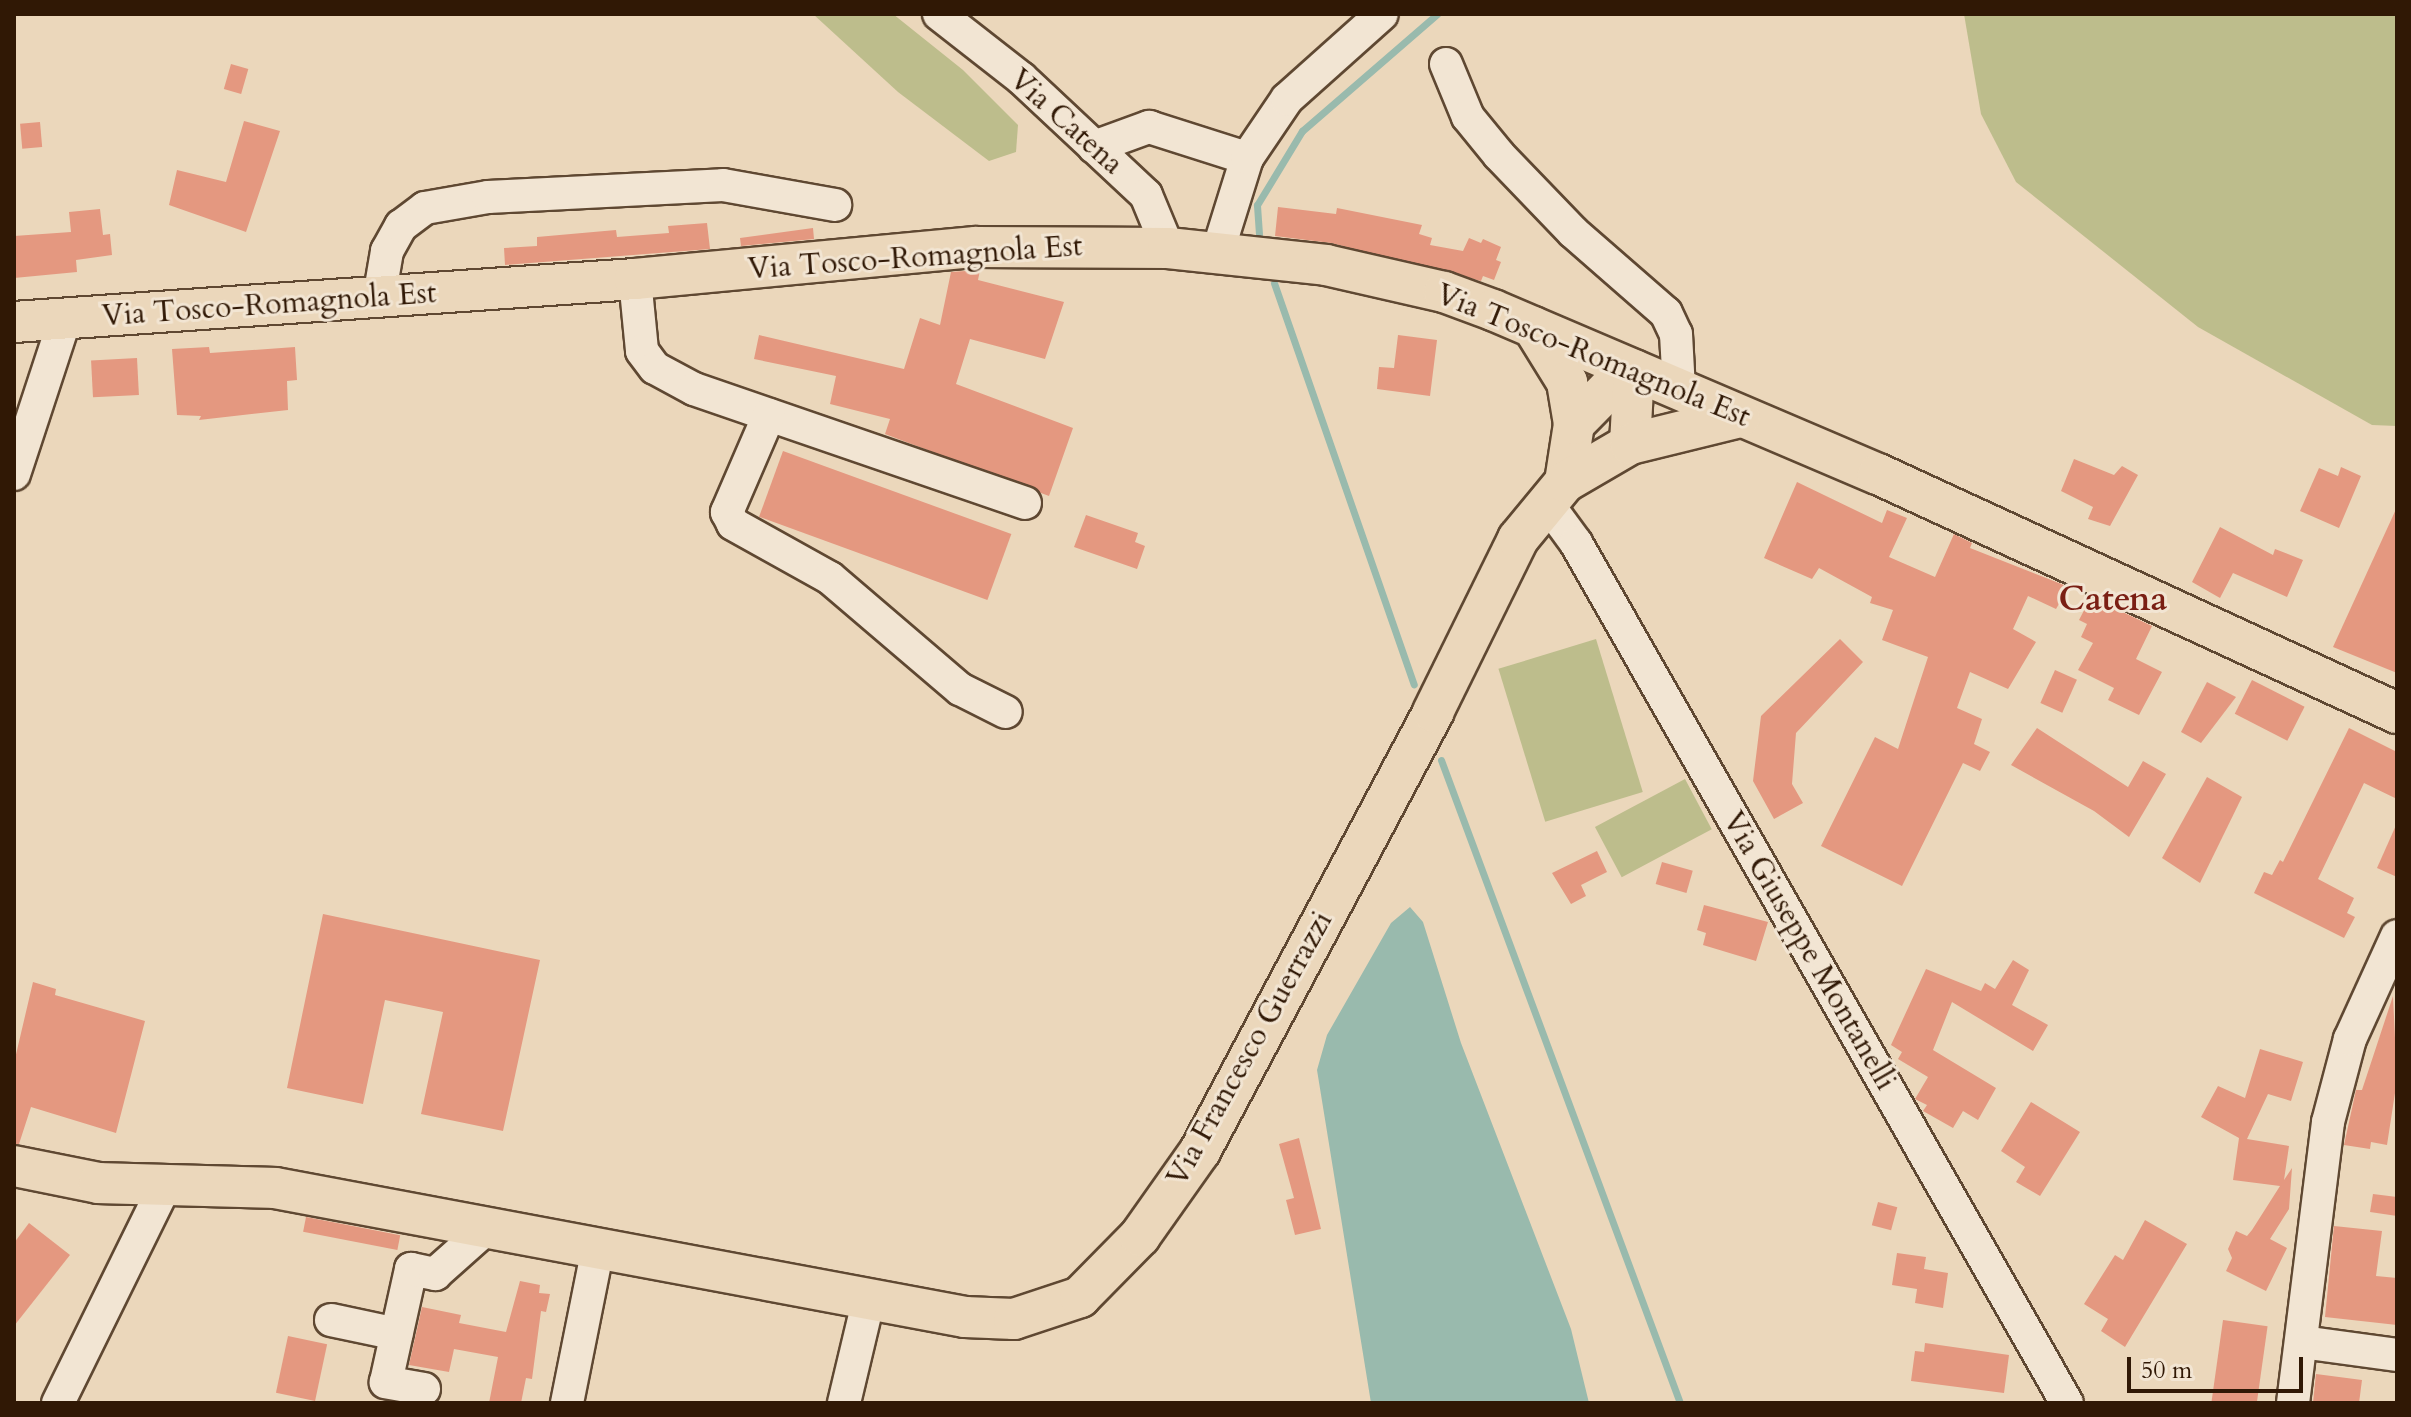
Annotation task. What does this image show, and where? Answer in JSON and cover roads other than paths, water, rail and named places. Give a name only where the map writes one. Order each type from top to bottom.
[{"type":"main road","name":"Via Tosco-Romagnola Est","points":[[14,322],[635,279],[976,247],[1218,251],[1398,280],[1533,327],[1919,492],[2397,713]]},
{"type":"main road","name":"Via Francesco Guerrazzi","points":[[1533,327],[1567,382],[1574,424],[1556,492]]},
{"type":"main road","points":[[1574,424],[1631,369]]},
{"type":"main road","points":[[1630,444],[1631,369]]},
{"type":"main road","name":"Via Francesco Guerrazzi","points":[[14,1166],[99,1183],[164,1188],[275,1188],[965,1317],[1014,1319],[1080,1297],[1140,1236],[1200,1151],[1433,712],[1518,539],[1556,492],[1630,444],[1740,417]]},
{"type":"street","name":"Via Catena","points":[[939,14],[1021,78],[1146,195],[1168,248]]},
{"type":"street","points":[[1218,251],[1247,158],[1287,99],[1382,14]]},
{"type":"street","points":[[1446,64],[1468,117],[1499,155],[1573,232],[1666,313],[1676,334],[1679,390]]},
{"type":"street","points":[[1094,147],[1149,127],[1247,158]]},
{"type":"street","points":[[379,298],[387,251],[401,226],[425,208],[488,197],[723,185],[835,205]]},
{"type":"street","points":[[635,279],[642,351],[655,368],[694,389],[1025,503]]},
{"type":"street","points":[[14,474],[65,319]]},
{"type":"street","points":[[769,415],[727,512],[733,524],[830,578],[960,689],[1006,712]]},
{"type":"street","name":"Via Giuseppe Montanelli","points":[[1556,492],[1584,557],[2067,1403]]},
{"type":"street","points":[[2293,1403],[2328,1122],[2350,1039],[2397,936]]},
{"type":"street","points":[[58,1403],[164,1188]]},
{"type":"street","points":[[424,1389],[386,1382],[411,1269],[435,1274],[488,1227]]},
{"type":"street","points":[[567,1403],[598,1248]]},
{"type":"street","points":[[844,1403],[869,1298]]},
{"type":"street","points":[[331,1320],[397,1334]]},
{"type":"street","points":[[2302,1342],[2397,1355]]},
{"type":"waterway","points":[[1259,234],[1257,205],[1302,131],[1437,14]]},
{"type":"waterway","points":[[1274,283],[1414,684]]},
{"type":"waterway","points":[[1441,760],[1680,1403]]},
{"type":"district","name":"Catena","points":[[2113,600]]}]
